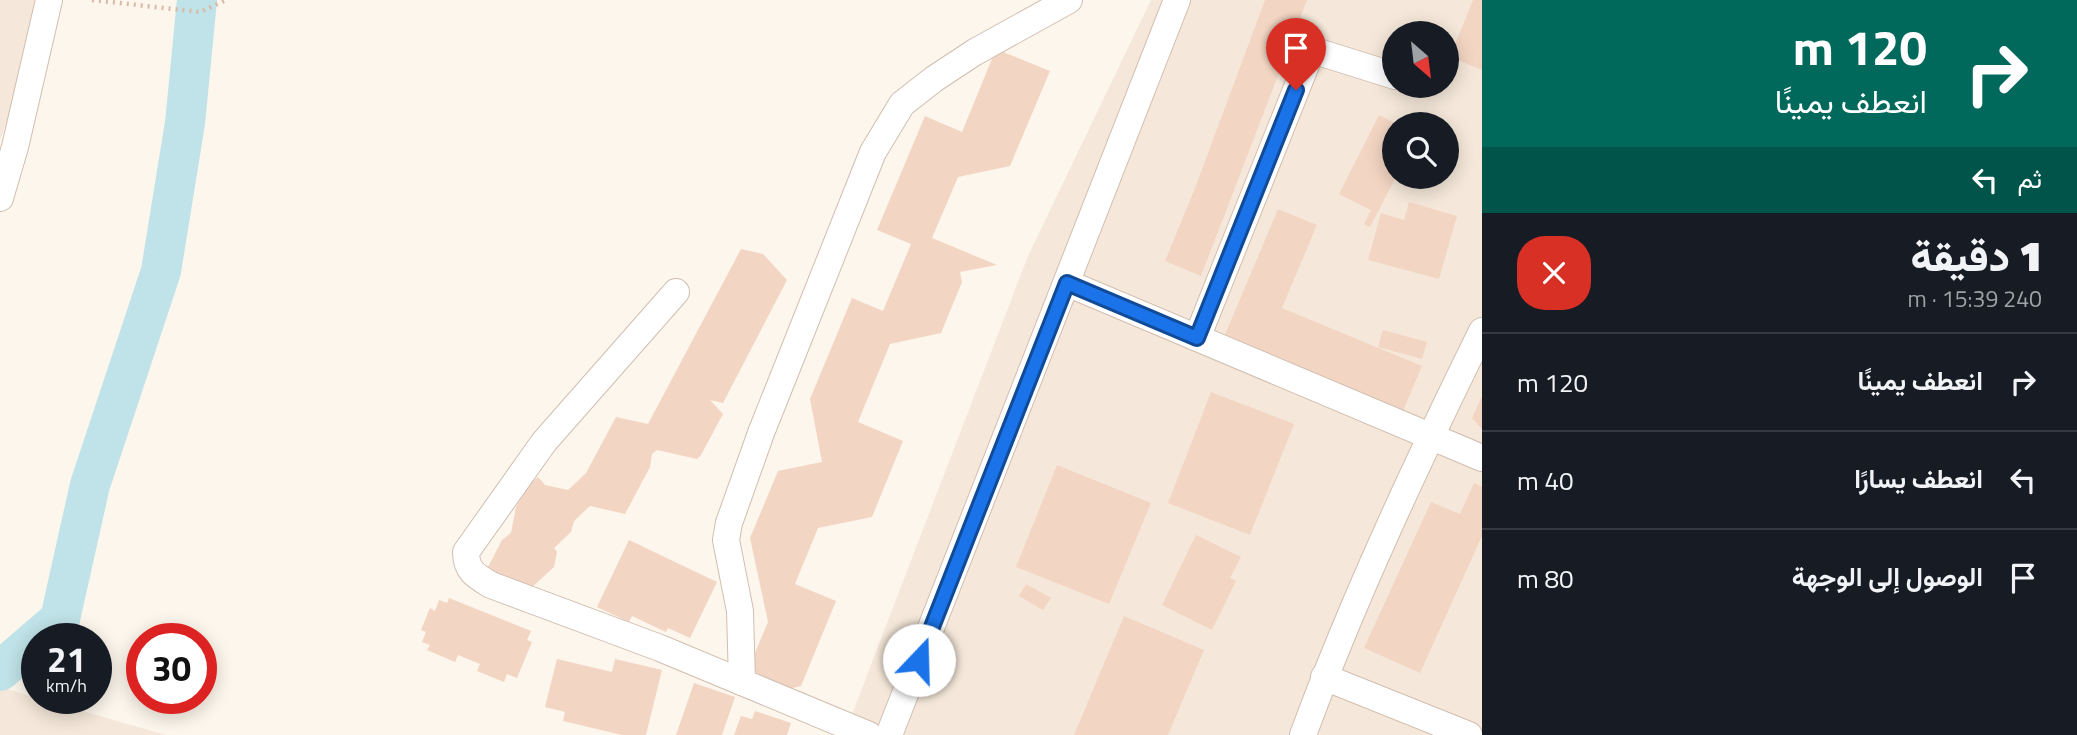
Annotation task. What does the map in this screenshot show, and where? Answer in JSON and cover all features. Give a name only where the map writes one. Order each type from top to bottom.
[{"type":"street","points":[[0,198],[15,147],[49,0]]},
{"type":"street","points":[[742,682],[740,611],[726,540],[729,523],[761,433],[873,152],[902,104],[975,51],[1069,0]]},
{"type":"street","points":[[889,735],[1177,0]]},
{"type":"street","points":[[1197,338],[1312,50],[1382,72]]},
{"type":"street","points":[[1067,283],[1482,458]]},
{"type":"street","points":[[677,292],[544,442],[482,527],[466,552],[466,560],[474,576],[491,585],[742,682],[869,735]]},
{"type":"street","points":[[1303,735],[1324,677],[1430,438],[1482,331]]},
{"type":"street","points":[[1324,677],[1469,735]]},
{"type":"path","points":[[92,0],[200,12],[226,0]]},
{"type":"shaded area","points":[[0,0],[47,0],[0,141]]},
{"type":"shaded area","points":[[1151,0],[1482,0],[1482,735],[844,735],[1028,256]]},
{"type":"shaded area","points":[[0,687],[21,693],[21,714],[93,714],[166,735],[0,735]]},
{"type":"building","points":[[1265,0],[1307,0],[1201,276],[1165,261]]},
{"type":"building","points":[[1473,0],[1482,0],[1482,70],[1460,61],[1460,32]]},
{"type":"building","points":[[996,49],[1050,71],[1010,166],[958,177],[932,238],[997,265],[960,272],[962,282],[941,333],[890,344],[858,422],[903,441],[872,517],[818,528],[795,584],[836,601],[801,686],[784,690],[746,674],[768,622],[750,538],[778,471],[822,462],[810,399],[852,298],[883,311],[911,244],[877,230],[925,116],[962,132]]},
{"type":"building","points":[[1379,115],[1382,116],[1382,189],[1390,189],[1370,227],[1364,224],[1371,210],[1339,194]]},
{"type":"building","points":[[1409,202],[1457,216],[1439,279],[1368,260],[1381,213],[1404,220]]},
{"type":"building","points":[[1278,209],[1317,225],[1282,308],[1422,366],[1403,411],[1224,337]]},
{"type":"building","points":[[741,249],[763,254],[787,280],[723,403],[710,400],[723,414],[701,455],[697,459],[657,450],[652,454],[650,467],[625,514],[590,506],[574,521],[571,532],[554,548],[557,552],[554,567],[531,588],[486,571],[502,540],[511,533],[516,507],[527,487],[538,477],[545,485],[568,490],[586,473],[616,417],[648,424]]},
{"type":"building","points":[[1383,330],[1427,342],[1422,359],[1378,347]]},
{"type":"building","points":[[1211,392],[1294,424],[1250,535],[1168,503]]},
{"type":"building","points":[[1482,396],[1482,429],[1472,418]]},
{"type":"building","points":[[1057,465],[1151,503],[1109,604],[1016,567]]},
{"type":"building","points":[[1474,483],[1482,487],[1482,536],[1420,673],[1364,648],[1431,502],[1460,514]]},
{"type":"building","points":[[1196,535],[1241,557],[1230,578],[1236,581],[1212,630],[1162,605]]},
{"type":"building","points":[[629,540],[717,582],[690,638],[668,628],[666,632],[632,616],[629,622],[597,607]]},
{"type":"building","points":[[1026,584],[1051,598],[1043,610],[1019,596]]},
{"type":"building","points":[[449,598],[531,631],[527,640],[532,642],[517,678],[507,674],[504,682],[477,671],[480,664],[458,655],[455,662],[427,650],[430,645],[422,642],[426,632],[421,630],[430,608],[435,611],[439,600],[447,603]]},
{"type":"building","points":[[1124,616],[1204,650],[1168,735],[1074,735]]},
{"type":"building","points":[[557,659],[612,672],[615,659],[662,670],[646,735],[622,735],[563,721],[565,712],[545,707]]},
{"type":"building","points":[[694,683],[735,697],[722,735],[676,735]]},
{"type":"building","points":[[755,711],[791,723],[787,735],[734,735],[741,716],[752,719]]},
{"type":"waterway","points":[[0,671],[60,619],[90,485],[161,271],[185,123],[197,0]]},
{"type":"route","points":[[919,660],[1067,283],[1197,338],[1296,90]]}]
